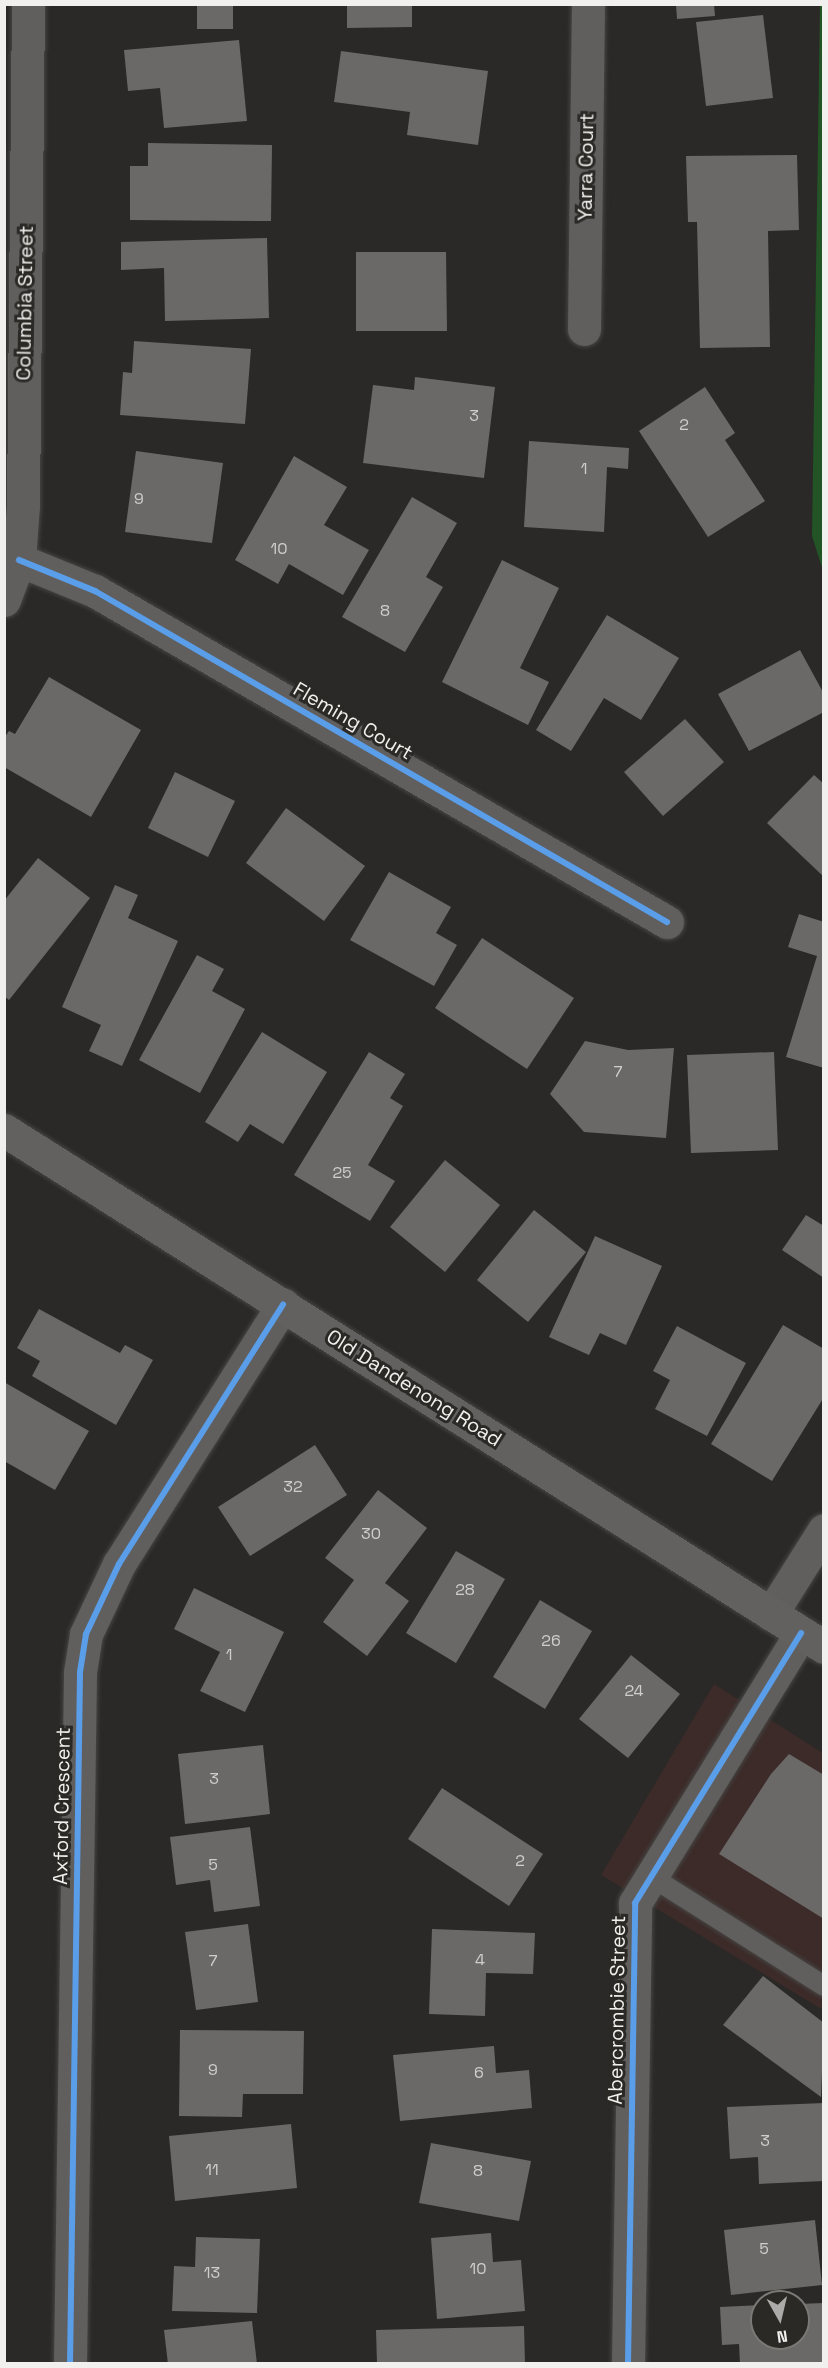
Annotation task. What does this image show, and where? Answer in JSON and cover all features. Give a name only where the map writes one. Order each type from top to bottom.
[{"type":"main road","name":"Old Dandenong Road","points":[[4,1130],[812,1640]]},
{"type":"street","name":"Columbia Street","points":[[4,600],[18,560],[23,505],[28,4]]},
{"type":"street","name":"Yarra Court","points":[[584,330],[588,4]]},
{"type":"street","name":"Fleming Court","points":[[18,560],[95,591],[667,922]]},
{"type":"street","name":"Axford Crescent","points":[[70,2364],[80,1684],[86,1634],[119,1564],[284,1305]]},
{"type":"street","points":[[771,1614],[824,1530]]},
{"type":"street","name":"Abercrombie Street","points":[[628,2364],[635,1903],[650,1876],[812,1640]]},
{"type":"lane","points":[[650,1876],[824,1986]]},
{"type":"shaded area","points":[[714,1684],[823,1753],[823,2010],[601,1875]]},
{"type":"green space","points":[[823,4],[823,571],[812,536],[820,5]]},
{"type":"building","points":[[197,4],[233,4],[233,29],[197,29]]},
{"type":"building","points":[[347,4],[412,4],[412,27],[347,28]]},
{"type":"building","points":[[676,4],[714,4],[715,16],[677,19]]},
{"type":"building","points":[[763,15],[773,98],[706,106],[696,22]]},
{"type":"building","points":[[239,40],[247,121],[164,128],[160,88],[128,91],[124,50]]},
{"type":"building","points":[[341,51],[488,71],[478,145],[407,135],[410,112],[334,102]]},
{"type":"building","points":[[148,143],[272,145],[271,221],[130,220],[130,166],[148,166]]},
{"type":"building","points":[[797,155],[799,230],[768,231],[770,347],[700,348],[697,222],[688,222],[686,156]]},
{"type":"building","points":[[267,238],[269,318],[165,321],[164,268],[121,270],[121,242]]},
{"type":"building","points":[[356,252],[446,252],[447,331],[356,331]]},
{"type":"building","points":[[134,341],[251,349],[245,424],[120,415],[123,372],[132,373]]},
{"type":"building","points":[[415,377],[495,387],[484,478],[363,463],[373,385],[414,390]]},
{"type":"building","points":[[705,387],[735,433],[725,440],[765,501],[708,537],[639,431]]},
{"type":"building","points":[[529,441],[629,448],[628,469],[607,467],[604,532],[524,527]]},
{"type":"building","points":[[136,451],[223,463],[212,543],[125,532]]},
{"type":"building","points":[[294,456],[347,487],[324,525],[369,550],[343,595],[289,564],[278,584],[235,560]]},
{"type":"building","points":[[412,497],[457,523],[426,577],[443,587],[405,652],[342,617]]},
{"type":"building","points":[[502,560],[559,588],[520,668],[549,682],[528,725],[442,682]]},
{"type":"building","points":[[607,615],[679,658],[641,720],[604,698],[571,751],[536,730]]},
{"type":"building","points":[[800,650],[824,694],[824,712],[749,751],[718,694]]},
{"type":"building","points":[[49,677],[141,730],[91,817],[4,767],[4,738],[9,731],[15,734]]},
{"type":"building","points":[[685,719],[724,762],[663,816],[624,772]]},
{"type":"building","points":[[175,772],[235,801],[208,857],[148,828]]},
{"type":"building","points":[[814,775],[824,784],[824,877],[767,823]]},
{"type":"building","points":[[286,808],[365,866],[324,921],[246,863]]},
{"type":"building","points":[[38,858],[90,898],[9,1000],[4,996],[4,901]]},
{"type":"building","points":[[389,872],[451,907],[436,933],[457,945],[434,986],[350,940]]},
{"type":"building","points":[[115,885],[138,895],[128,918],[178,941],[122,1066],[89,1051],[101,1025],[62,1007]]},
{"type":"building","points":[[799,914],[824,922],[824,1068],[786,1057],[817,956],[788,947]]},
{"type":"building","points":[[482,938],[574,998],[527,1069],[435,1008]]},
{"type":"building","points":[[197,955],[224,969],[212,991],[245,1009],[200,1093],[139,1060]]},
{"type":"building","points":[[262,1032],[327,1072],[283,1144],[250,1124],[238,1142],[205,1122]]},
{"type":"building","points":[[585,1041],[628,1050],[674,1048],[666,1138],[584,1132],[550,1094]]},
{"type":"building","points":[[369,1052],[405,1074],[390,1098],[403,1106],[368,1165],[395,1181],[370,1221],[294,1175]]},
{"type":"building","points":[[774,1052],[778,1150],[691,1153],[687,1055]]},
{"type":"building","points":[[445,1160],[500,1205],[445,1272],[390,1227]]},
{"type":"building","points":[[534,1210],[586,1252],[528,1322],[477,1280]]},
{"type":"building","points":[[806,1215],[824,1226],[824,1278],[782,1250]]},
{"type":"building","points":[[595,1236],[662,1266],[626,1345],[600,1333],[589,1355],[549,1337]]},
{"type":"building","points":[[39,1309],[120,1353],[125,1345],[153,1360],[116,1425],[32,1376],[40,1361],[17,1348]]},
{"type":"building","points":[[783,1325],[824,1349],[824,1397],[772,1481],[711,1444]]},
{"type":"building","points":[[677,1326],[746,1363],[707,1436],[655,1409],[670,1380],[653,1371]]},
{"type":"building","points":[[4,1382],[89,1431],[55,1490],[4,1461]]},
{"type":"building","points":[[315,1445],[347,1495],[250,1556],[218,1507]]},
{"type":"building","points":[[378,1490],[427,1528],[385,1583],[409,1601],[367,1656],[323,1622],[354,1580],[325,1558]]},
{"type":"building","points":[[456,1551],[505,1579],[456,1663],[406,1633]]},
{"type":"building","points":[[194,1588],[284,1632],[245,1712],[200,1691],[220,1652],[174,1629]]},
{"type":"building","points":[[540,1600],[592,1631],[545,1709],[493,1677]]},
{"type":"building","points":[[631,1655],[680,1694],[628,1758],[579,1719]]},
{"type":"building","points":[[263,1745],[270,1814],[185,1824],[178,1754]]},
{"type":"building","points":[[789,1754],[824,1775],[824,1919],[719,1854],[771,1774]]},
{"type":"building","points":[[442,1788],[543,1854],[509,1906],[408,1839]]},
{"type":"building","points":[[250,1827],[260,1906],[214,1912],[210,1880],[176,1885],[170,1837]]},
{"type":"building","points":[[248,1924],[258,2002],[196,2010],[185,1932]]},
{"type":"building","points":[[432,1929],[535,1933],[533,1974],[486,1973],[485,2016],[429,2014]]},
{"type":"building","points":[[763,1976],[824,2023],[821,2097],[723,2025]]},
{"type":"building","points":[[180,2030],[304,2031],[303,2094],[243,2094],[242,2117],[179,2116]]},
{"type":"building","points":[[494,2046],[496,2073],[529,2070],[532,2108],[400,2121],[393,2055]]},
{"type":"building","points":[[824,2103],[824,2181],[759,2184],[758,2157],[730,2159],[727,2107]]},
{"type":"building","points":[[291,2124],[297,2188],[175,2201],[169,2136]]},
{"type":"building","points":[[431,2143],[531,2161],[519,2221],[419,2203]]},
{"type":"building","points":[[815,2220],[822,2285],[776,2290],[750,2290],[750,2293],[731,2295],[724,2230]]},
{"type":"building","points":[[491,2233],[493,2262],[521,2260],[525,2311],[437,2319],[431,2238]]},
{"type":"building","points":[[196,2237],[260,2239],[257,2313],[172,2311],[174,2266],[195,2267]]},
{"type":"building","points":[[824,2303],[824,2364],[740,2364],[739,2344],[722,2345],[720,2307],[750,2306],[750,2350],[810,2350],[810,2304]]},
{"type":"building","points":[[252,2321],[257,2364],[168,2364],[164,2330]]},
{"type":"building","points":[[524,2326],[525,2364],[377,2364],[376,2330]]},
{"type":"cycle path","points":[[19,560],[95,591],[667,922]]},
{"type":"cycle path","points":[[70,2364],[80,1672],[86,1634],[119,1564],[283,1305]]},
{"type":"cycle path","points":[[628,2364],[635,1903],[801,1633]]}]
